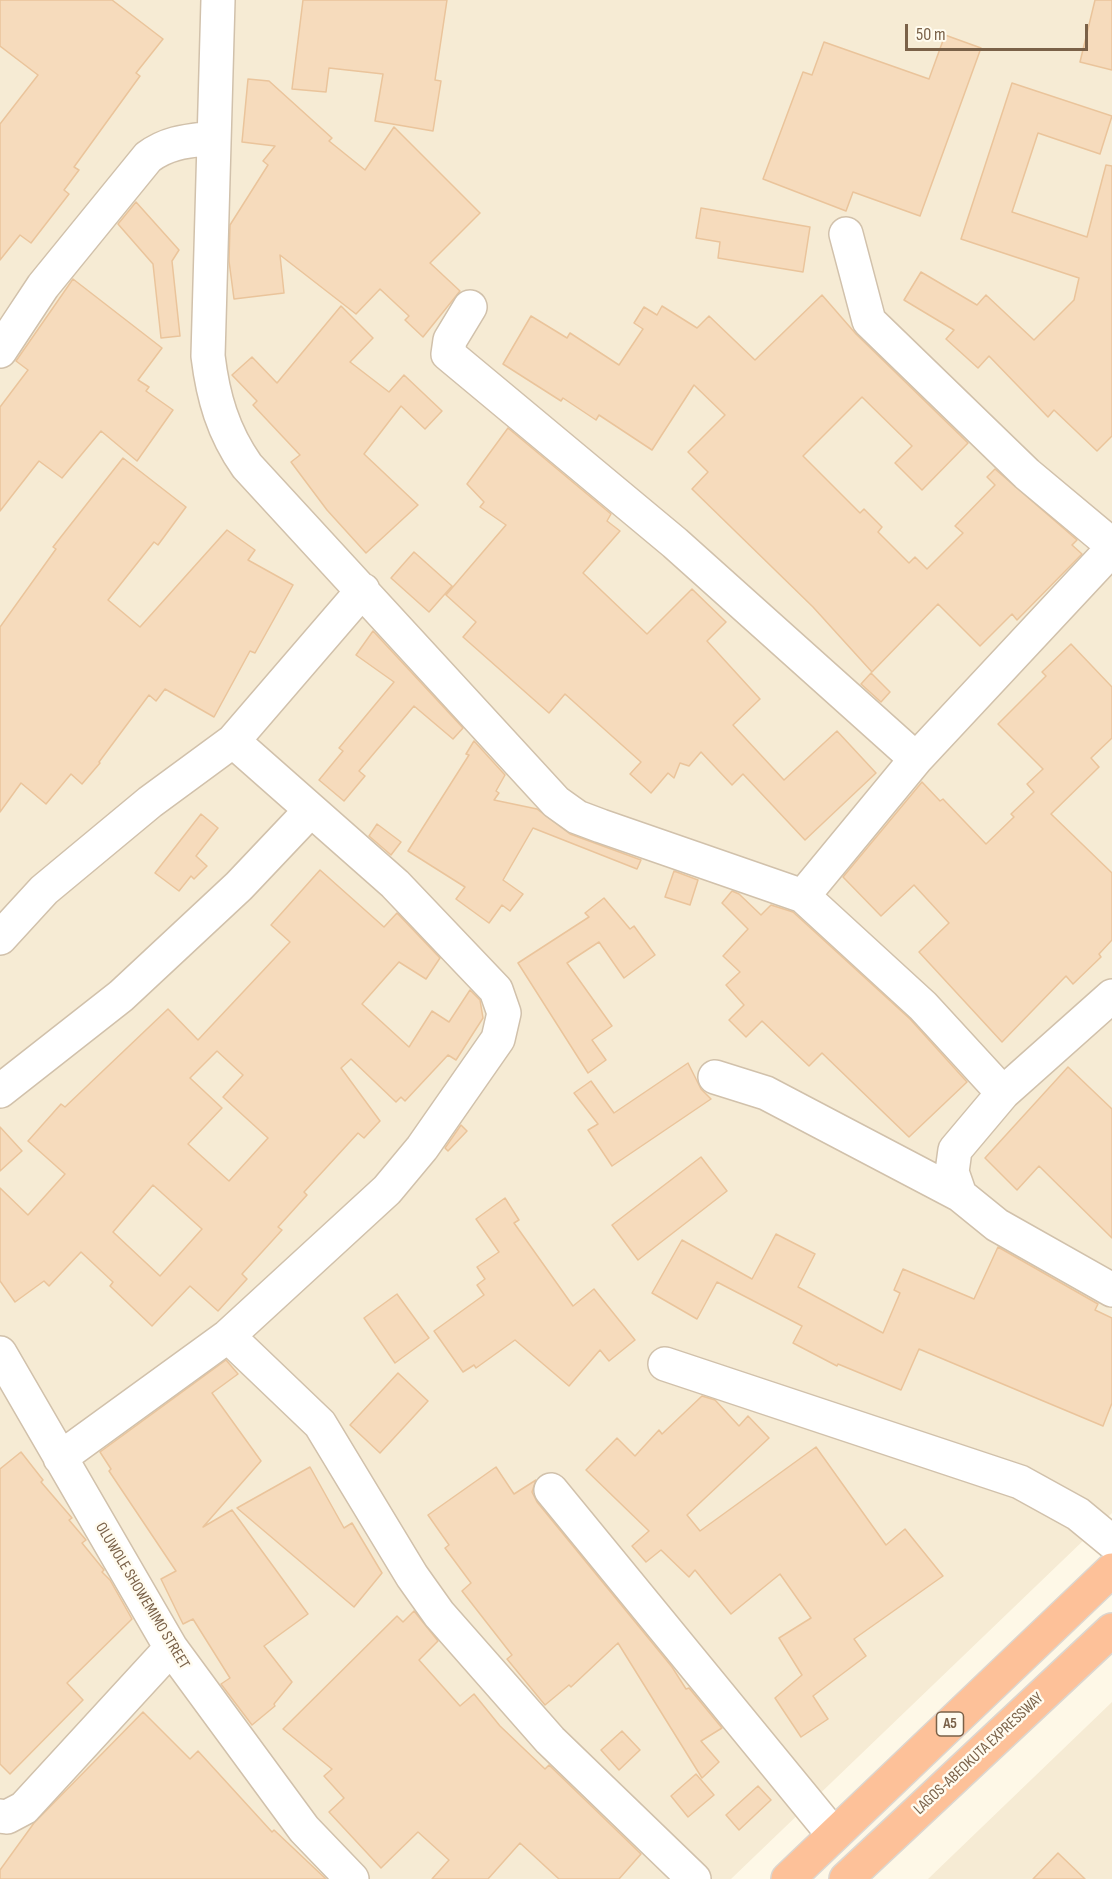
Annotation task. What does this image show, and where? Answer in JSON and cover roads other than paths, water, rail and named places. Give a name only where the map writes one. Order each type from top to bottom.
[{"type":"highway","name":"A5","points":[[788,1879],[1112,1570]]},
{"type":"highway","name":"LAGOS-ABEOKUTA EXPRESSWAY","points":[[856,1876],[1112,1630]]},
{"type":"street","points":[[218,0],[212,138],[208,356],[212,385],[222,421],[232,445],[247,466],[363,590],[533,779],[577,817],[803,896],[923,1006],[1003,1093]]},
{"type":"street","points":[[0,351],[43,286],[148,157],[161,147],[177,142],[212,138]]},
{"type":"street","points":[[803,896],[916,759],[1112,547],[1027,474],[869,321],[846,234]]},
{"type":"street","points":[[470,307],[450,340],[448,354],[503,397],[675,543],[916,759]]},
{"type":"street","points":[[0,938],[44,890],[150,802],[233,741],[363,590]]},
{"type":"street","points":[[60,1458],[228,1335],[387,1190],[429,1139],[498,1039],[504,1013],[496,990],[395,884],[233,741]]},
{"type":"street","points":[[0,1091],[121,996],[239,886],[311,810]]},
{"type":"street","points":[[960,1195],[952,1172],[956,1150],[1003,1093],[1112,996]]},
{"type":"street","points":[[715,1077],[766,1093],[960,1195],[997,1225],[1112,1290]]},
{"type":"street","points":[[228,1335],[320,1424],[412,1576],[439,1614],[550,1740],[694,1879]]},
{"type":"street","name":"OLUWOLE SHOWEMIMO STREET","points":[[0,1353],[171,1648],[304,1829],[352,1879]]},
{"type":"street","points":[[665,1364],[1020,1482],[1078,1514],[1112,1542]]},
{"type":"street","points":[[551,1490],[833,1834]]},
{"type":"street","points":[[0,1816],[8,1818],[24,1808],[171,1648]]}]
